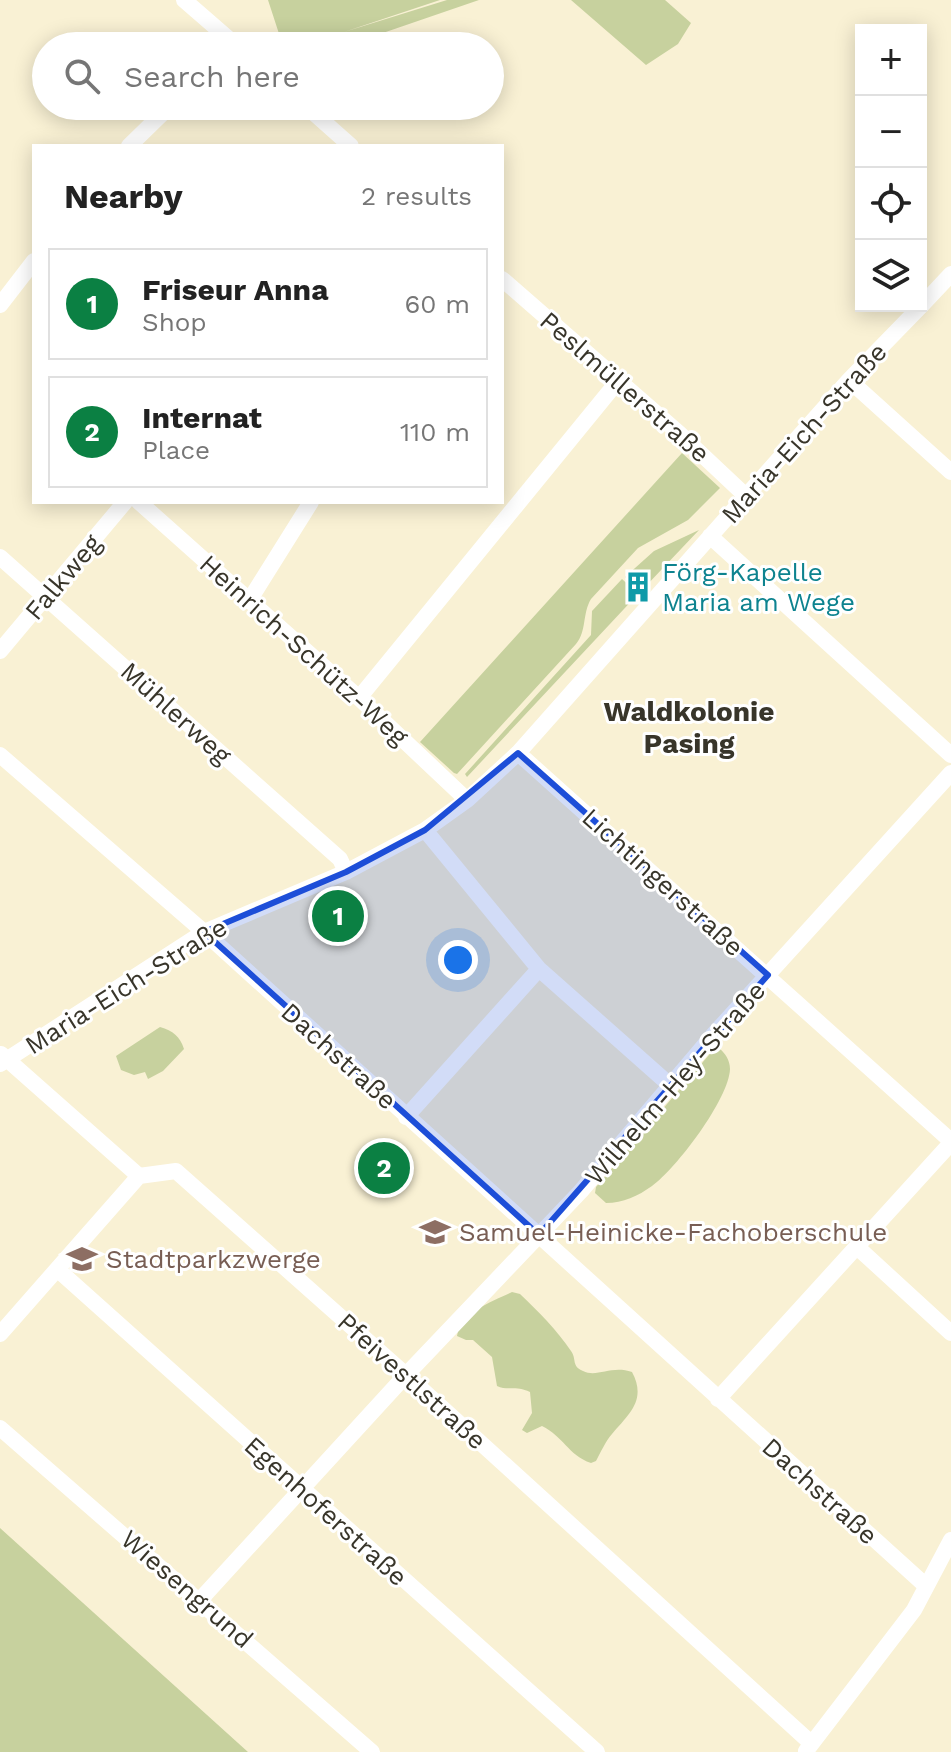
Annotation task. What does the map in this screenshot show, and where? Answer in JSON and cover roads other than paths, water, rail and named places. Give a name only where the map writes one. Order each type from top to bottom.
[{"type":"street","points":[[184,0],[221,32]]},
{"type":"street","points":[[131,144],[156,120]]},
{"type":"street","points":[[321,120],[348,144]]},
{"type":"street","points":[[0,305],[32,264]]},
{"type":"street","name":"Maria-Eich-Straße","points":[[927,300],[951,274]]},
{"type":"street","name":"Peslmüllerstraße","points":[[504,281],[680,434],[747,497]]},
{"type":"street","name":"Maria-Eich-Straße","points":[[3,1059],[204,932],[346,872],[425,830],[467,800],[518,753],[849,380],[915,312]]},
{"type":"street","points":[[849,380],[951,472]]},
{"type":"street","points":[[359,698],[618,381]]},
{"type":"street","name":"Falkweg","points":[[0,651],[123,504]]},
{"type":"street","name":"Heinrich-Schütz-Weg","points":[[141,504],[359,698],[467,800]]},
{"type":"street","points":[[249,601],[310,504]]},
{"type":"street","points":[[710,536],[951,755]]},
{"type":"street","name":"Mühlerweg","points":[[0,557],[340,859],[346,872]]},
{"type":"street","name":"Lichtingerstraße","points":[[518,753],[951,1142]]},
{"type":"street","name":"Dachstraße","points":[[0,755],[204,932],[925,1585]]},
{"type":"street","name":"Wilhelm-Hey-Straße","points":[[199,1601],[406,1375],[581,1191],[768,975],[951,773]]},
{"type":"street","points":[[425,830],[539,969],[671,1086]]},
{"type":"street","points":[[406,1117],[539,969]]},
{"type":"street","points":[[0,1334],[139,1176],[3,1059]]},
{"type":"street","points":[[718,1399],[951,1142]]},
{"type":"street","name":"Pfeivestlstraße","points":[[139,1176],[176,1171],[406,1375],[808,1748]]},
{"type":"street","points":[[857,1247],[951,1333]]},
{"type":"street","name":"Egenhoferstraße","points":[[57,1269],[597,1752]]},
{"type":"street","name":"Wiesengrund","points":[[0,1428],[372,1752]]},
{"type":"street","points":[[808,1748],[914,1610],[951,1540]]},
{"type":"place","name":"Förg-Kapelle Maria am Wege","points":[[638,587]]},
{"type":"place","name":"Friseur Anna","points":[[338,916]]},
{"type":"place","name":"Internat","points":[[384,1168]]},
{"type":"place","name":"Samuel-Heinicke-Fachoberschule","points":[[435,1232]]},
{"type":"place","name":"Stadtparkzwerge","points":[[82,1259]]},
{"type":"district","name":"Waldkolonie Pasing","points":[[689,727]]}]
